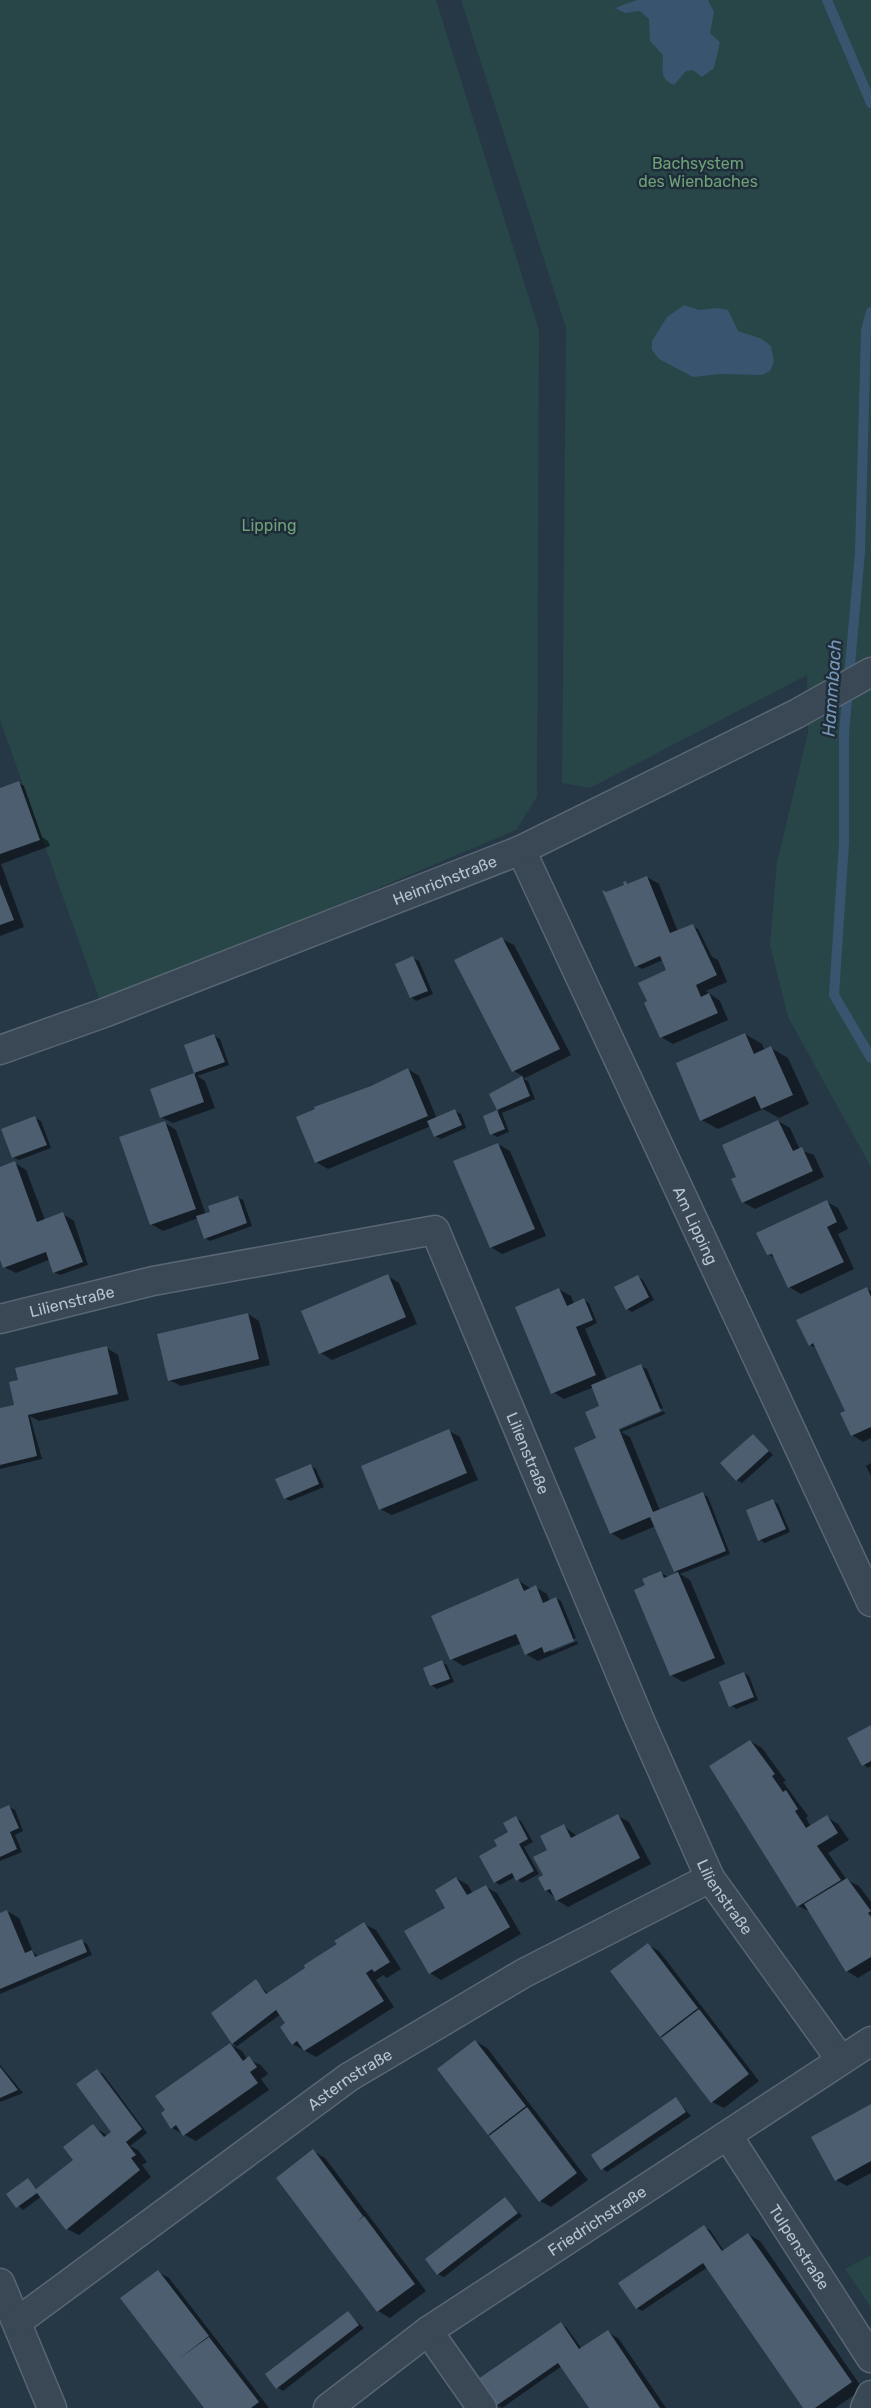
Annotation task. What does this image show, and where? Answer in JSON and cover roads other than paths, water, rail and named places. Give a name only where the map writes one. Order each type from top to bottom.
[{"type":"street","name":"Heinrichstraße","points":[[0,1050],[104,1013],[521,850],[796,714],[871,672]]},
{"type":"street","name":"Am Lipping","points":[[521,850],[871,1602]]},
{"type":"street","name":"Lilienstraße","points":[[0,1319],[153,1281],[435,1230],[641,1723],[710,1878],[841,2060]]},
{"type":"street","name":"Asternstraße","points":[[17,2322],[349,2077],[524,1973],[710,1878]]},
{"type":"street","name":"Friedrichstraße","points":[[328,2408],[428,2331],[871,2041]]},
{"type":"street","name":"Tulpenstraße","points":[[728,2136],[871,2358]]},
{"type":"street","points":[[0,2283],[52,2408]]},
{"type":"street","points":[[428,2331],[482,2408]]},
{"type":"street","points":[[865,2408],[871,2395]]},
{"type":"water","points":[[637,0],[708,0],[714,12],[710,33],[720,42],[714,68],[702,77],[693,70],[686,71],[674,85],[669,83],[663,73],[663,55],[650,41],[649,19],[640,11],[625,13],[615,8]]},
{"type":"water","points":[[684,305],[699,310],[718,308],[728,310],[738,331],[762,339],[771,346],[774,362],[770,371],[762,375],[721,374],[693,377],[659,359],[652,350],[652,341],[667,317]]},
{"type":"waterway","name":"Hammbach","points":[[827,0],[871,103]]},
{"type":"waterway","name":"Hammbach","points":[[871,312],[866,330],[860,552],[844,733],[844,843],[834,995],[871,1058]]},
{"type":"park label","name":"Bachsystem des Wienbaches","points":[[698,172]]},
{"type":"park label","name":"Lipping","points":[[269,525]]}]
